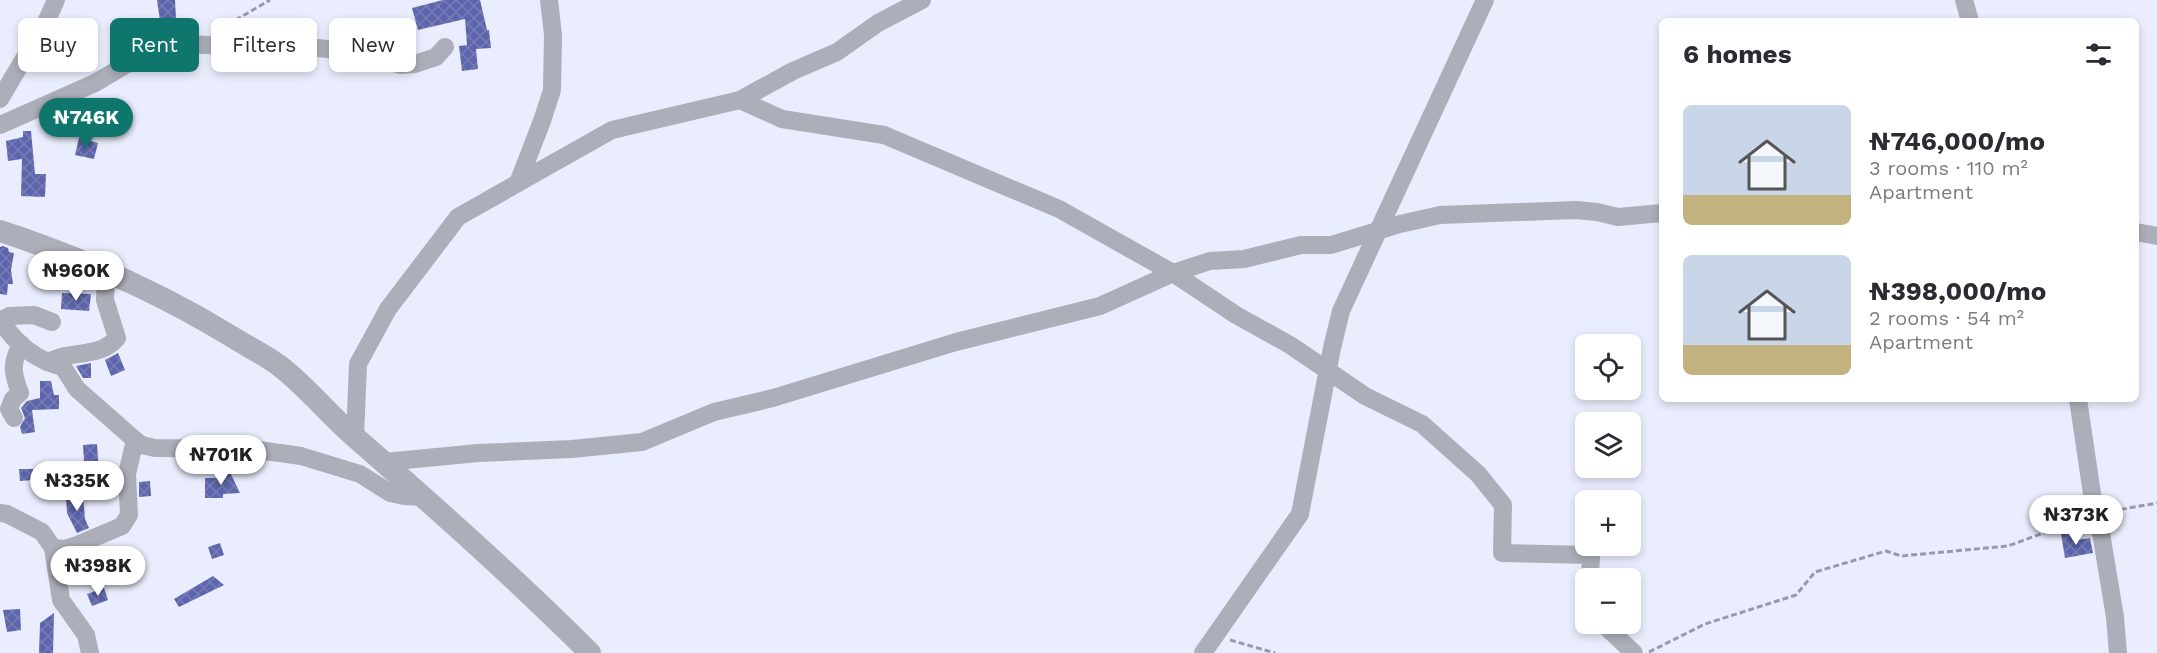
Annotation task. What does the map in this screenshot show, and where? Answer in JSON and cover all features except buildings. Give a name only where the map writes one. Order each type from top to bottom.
[{"type":"street","points":[[0,99],[47,20],[56,0]]},
{"type":"street","points":[[518,183],[552,90],[553,36],[549,0]]},
{"type":"street","points":[[355,437],[358,364],[388,309],[458,217],[612,130],[740,100],[793,71],[837,52],[878,23],[922,0]]},
{"type":"street","points":[[1203,653],[1300,514],[1341,311],[1485,0]]},
{"type":"street","points":[[1964,0],[1969,18]]},
{"type":"street","points":[[0,126],[95,82],[127,64],[189,44],[308,47],[358,52],[400,65],[415,64],[436,57],[445,47]]},
{"type":"street","points":[[740,100],[782,119],[884,135],[1059,209],[1173,273],[1236,315],[1290,345],[1365,396],[1422,424],[1478,474],[1503,505],[1502,553],[1591,555],[1590,568]]},
{"type":"street","points":[[385,462],[642,442],[714,412],[773,398],[956,342],[1100,306],[1173,273],[1210,261],[1244,259],[1301,245],[1331,245],[1400,224],[1440,215],[1576,210],[1618,217],[1659,213]]},
{"type":"street","points":[[0,231],[75,258],[106,272],[209,323],[280,366],[355,437],[523,587],[590,653]]},
{"type":"street","points":[[2139,233],[2157,236]]},
{"type":"street","points":[[45,362],[67,356],[89,354],[111,345],[117,338],[105,300],[106,272]]},
{"type":"street","points":[[14,418],[9,409],[13,399],[20,393],[13,375],[7,331],[1,322],[9,316],[34,315],[52,322]]},
{"type":"street","points":[[11,356],[63,367],[77,389],[142,445],[155,448],[251,449],[301,456],[360,474],[390,493],[423,497]]},
{"type":"street","points":[[2078,402],[2095,514],[2101,533],[2116,623],[2118,653]]},
{"type":"street","points":[[53,548],[65,549],[122,526],[129,515],[127,474],[135,440]]},
{"type":"street","points":[[0,513],[7,514],[42,532],[53,548],[62,600],[86,635],[90,653]]},
{"type":"street","points":[[1614,634],[1634,653]]},
{"type":"path","points":[[238,18],[270,0]]},
{"type":"path","points":[[1647,653],[1705,624],[1796,595],[1815,572],[1886,551],[1901,556],[2008,546],[2095,514],[2157,503]]},
{"type":"path","points":[[1216,636],[1275,653]]}]
